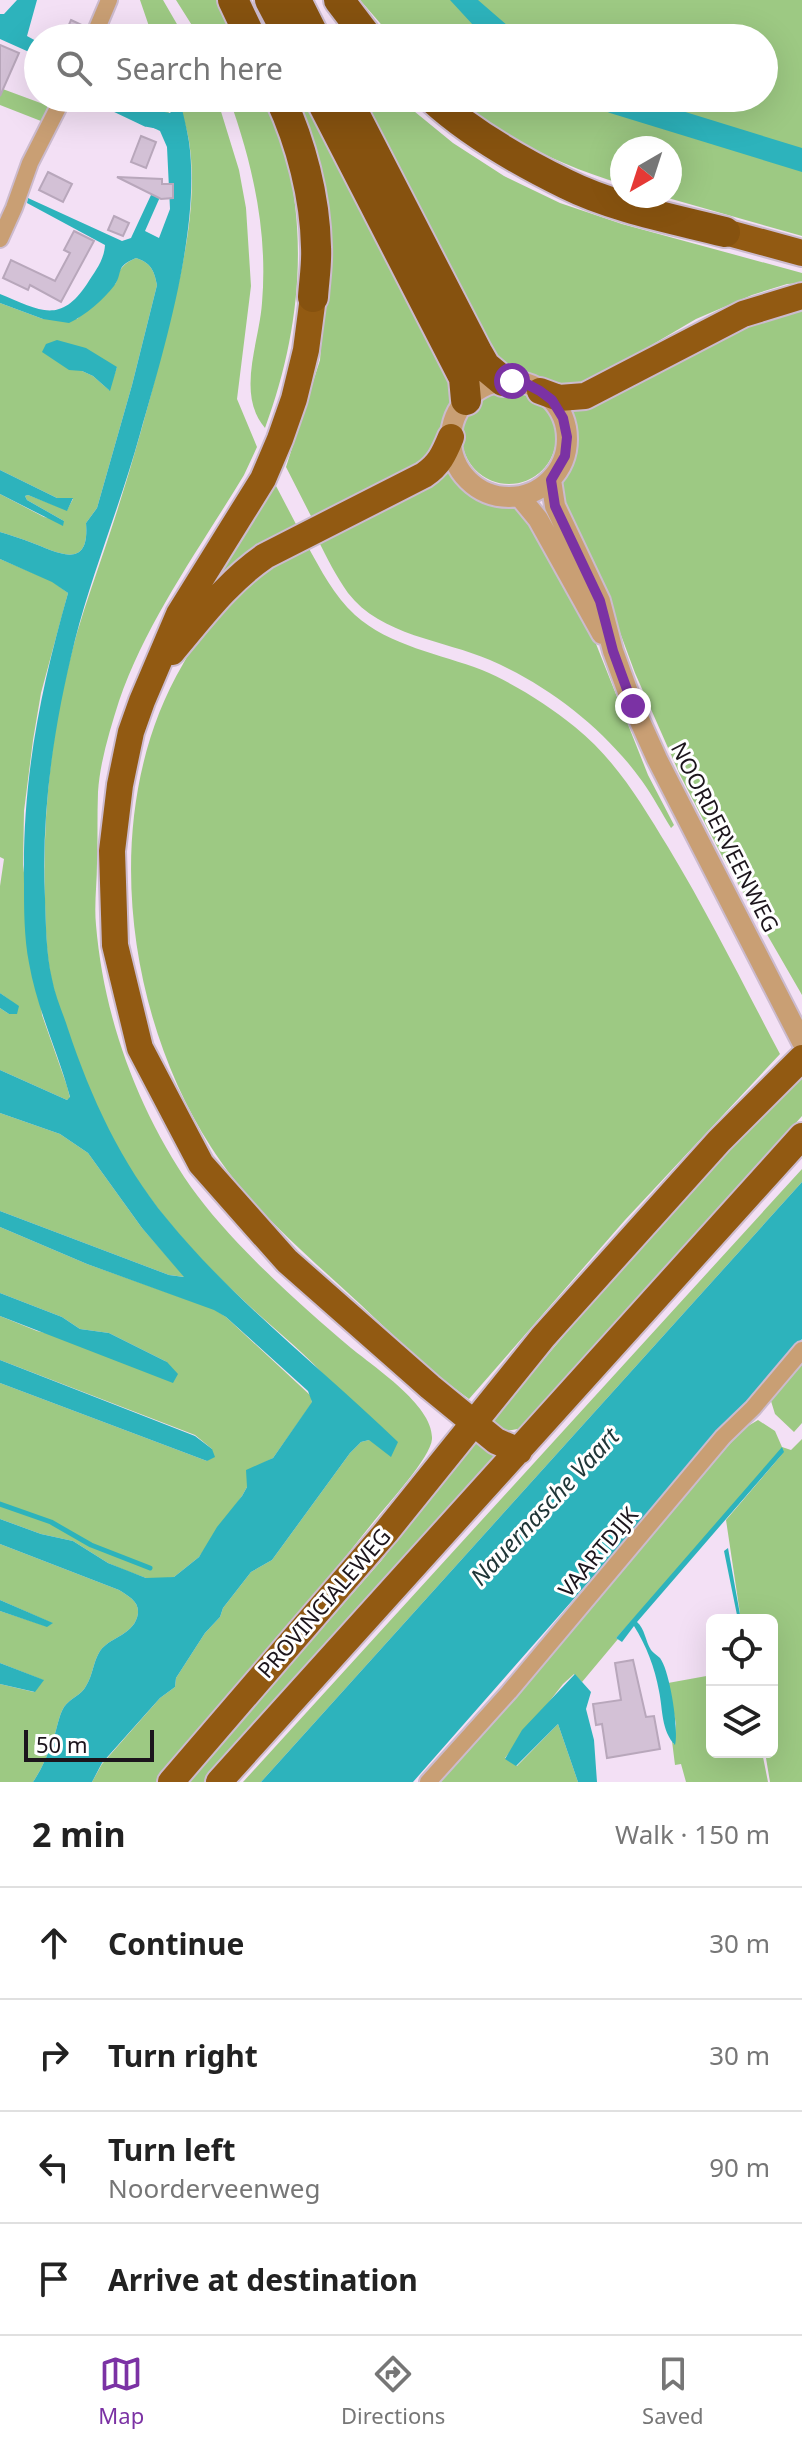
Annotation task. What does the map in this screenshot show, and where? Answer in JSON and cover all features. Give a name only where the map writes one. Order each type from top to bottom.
[{"type":"highway","points":[[233,0],[244,24]]},
{"type":"highway","points":[[270,0],[283,24]]},
{"type":"highway","points":[[296,0],[308,24]]},
{"type":"highway","points":[[339,0],[357,24]]},
{"type":"highway","points":[[287,112],[311,193],[316,249],[313,297],[303,362],[294,399],[263,479],[179,614],[131,732],[112,851],[115,945],[140,1048],[201,1164],[287,1261],[430,1387],[496,1441],[519,1451]]},
{"type":"highway","points":[[327,112],[464,378],[466,400]]},
{"type":"highway","points":[[353,112],[477,352],[485,366],[503,381]]},
{"type":"highway","points":[[447,112],[460,124],[568,185],[642,211],[802,253]]},
{"type":"highway","points":[[540,391],[559,398],[585,396],[743,314],[802,296]]},
{"type":"highway","points":[[152,676],[205,610],[245,569],[424,475],[444,456],[451,437]]},
{"type":"highway","name":"PROVINCIALEWEG","points":[[171,1782],[386,1532],[543,1337],[661,1204],[802,1058]]},
{"type":"highway","name":"PROVINCIALEWEG","points":[[219,1782],[802,1136]]},
{"type":"street","points":[[99,24],[109,0]]},
{"type":"street","points":[[0,239],[30,163],[56,112]]},
{"type":"street","points":[[503,381],[527,384],[552,400],[563,418],[567,437],[565,456],[551,480],[535,492],[520,497],[503,497],[486,492],[471,482],[454,454],[451,437],[454,420],[466,400],[486,386],[503,381]]},
{"type":"street","name":"NOORDERVEENWEG","points":[[551,480],[555,506],[600,601],[613,651]]},
{"type":"street","name":"NOORDERVEENWEG","points":[[520,497],[538,519],[613,651],[657,759],[802,1042]]},
{"type":"street","name":"VAARTDIJK","points":[[428,1782],[509,1692],[723,1437],[753,1408],[802,1350]]},
{"type":"green space","points":[[140,0],[163,0],[177,24],[148,24]]},
{"type":"green space","points":[[176,0],[223,0],[234,24],[191,24]]},
{"type":"green space","points":[[360,0],[802,0],[802,236],[682,202],[682,136],[610,136],[610,180],[534,150],[473,112],[778,112],[778,24],[381,24]]},
{"type":"green space","points":[[0,88],[24,97],[24,112],[52,112],[46,123],[0,105]]},
{"type":"green space","points":[[141,112],[160,115],[170,112],[162,123]]},
{"type":"green space","points":[[182,112],[221,112],[239,170],[246,208],[251,286],[237,399],[257,447],[244,475],[159,613],[119,701],[98,792],[95,910],[100,960],[116,1029],[140,1095],[191,1187],[266,1272],[401,1388],[423,1414],[430,1426],[432,1439],[408,1481],[161,1782],[92,1782],[102,1764],[160,1698],[175,1687],[176,1678],[205,1633],[251,1572],[272,1560],[350,1453],[361,1442],[369,1440],[323,1373],[206,1263],[171,1225],[126,1162],[86,1083],[52,982],[47,952],[45,834],[55,733],[77,633],[122,497],[180,279],[192,196],[189,141]]},
{"type":"green space","points":[[233,112],[272,112],[286,156],[297,224],[298,259],[292,328],[265,428],[256,415],[252,400],[252,368],[262,303],[263,250],[257,199]]},
{"type":"green space","points":[[294,112],[314,112],[459,400],[440,442],[416,467],[313,520],[286,467],[320,360],[327,265]]},
{"type":"green space","points":[[362,112],[415,112],[453,143],[504,176],[560,203],[622,224],[802,273],[802,283],[787,284],[752,295],[696,319],[587,383],[562,388],[533,375],[512,371],[493,359]]},
{"type":"green space","points":[[136,258],[153,271],[157,285],[97,508],[86,523],[83,548],[70,555],[0,532],[0,494],[44,517],[64,521],[25,496],[67,510],[73,499],[57,498],[0,470],[0,303],[43,319],[77,319],[116,283],[125,264]],"holes":[[[117,367],[109,390],[93,376],[82,371]]]},
{"type":"green space","points":[[802,302],[802,995],[723,858],[680,775],[635,673],[605,592],[560,493],[574,444],[574,423],[570,410],[611,387]]},
{"type":"green space","points":[[509,390],[527,394],[542,404],[552,419],[556,437],[552,455],[542,470],[527,480],[509,484],[491,480],[476,470],[466,455],[462,437],[466,419],[476,404],[491,394]]},
{"type":"green space","points":[[451,469],[475,492],[522,511],[581,606],[648,775],[674,825],[671,828],[627,762],[574,710],[512,670],[378,619],[348,593],[340,580],[318,540]]},
{"type":"green space","points":[[275,484],[298,528],[193,611]]},
{"type":"green space","points":[[307,545],[341,600],[369,626],[399,642],[482,670],[507,682],[565,719],[603,753],[638,798],[683,873],[780,1054],[625,1220],[469,1399],[440,1377],[300,1249],[226,1169],[181,1093],[158,1034],[141,972],[132,908],[132,844],[140,781],[156,720],[183,664],[212,620],[248,584]]},
{"type":"green space","points":[[0,559],[52,581],[68,593],[41,693],[33,740],[24,811],[23,865],[42,1015],[67,1086],[70,1098],[67,1100],[0,1070],[0,1008],[9,1014],[11,1001],[0,993],[0,886],[4,859],[0,857]]},
{"type":"green space","points":[[802,1078],[802,1116],[525,1427],[506,1430],[488,1425],[629,1259],[715,1165]]},
{"type":"green space","points":[[0,1113],[60,1134],[88,1153],[142,1228],[185,1277],[169,1275],[0,1211]]},
{"type":"green space","points":[[802,1169],[802,1182],[261,1782],[243,1782]]},
{"type":"green space","points":[[0,1227],[87,1264],[214,1309],[311,1396],[312,1403],[273,1458],[258,1466],[248,1478],[242,1496],[199,1557],[174,1577],[146,1578],[108,1563],[73,1541],[41,1534],[0,1519],[0,1383],[207,1461],[212,1449],[195,1435],[0,1360],[0,1316],[37,1331],[167,1362],[109,1333],[80,1329],[62,1317],[0,1293]]},
{"type":"green space","points":[[802,1363],[802,1423],[794,1432],[775,1414],[771,1401]]},
{"type":"green space","points":[[758,1420],[775,1431],[782,1447],[791,1450],[802,1439],[802,1782],[770,1782],[766,1758],[778,1758],[778,1614],[740,1614],[726,1520],[784,1452],[616,1638],[582,1682],[574,1674],[563,1684],[505,1758],[517,1766],[558,1724],[578,1782],[431,1782],[743,1429]]},
{"type":"green space","points":[[476,1439],[499,1457],[204,1782],[188,1782],[381,1561]]},
{"type":"green space","points":[[0,1544],[119,1590],[132,1599],[138,1609],[132,1626],[100,1651],[84,1689],[64,1707],[48,1754],[33,1782],[0,1782],[0,1684],[34,1692],[43,1680],[0,1663],[0,1611],[46,1626],[52,1623],[0,1600]]},
{"type":"green space","points":[[706,1676],[706,1758],[763,1758],[768,1782],[686,1782],[681,1764],[675,1765],[672,1741],[674,1744],[676,1724],[668,1683]]},
{"type":"water","points":[[17,0],[37,0],[30,24],[24,24],[24,50],[0,39],[0,14],[4,14]]},
{"type":"water","points":[[450,0],[478,0],[506,24],[472,24]]},
{"type":"water","points":[[120,112],[141,112],[162,123],[171,112],[183,112],[189,142],[190,212],[169,327],[132,460],[82,614],[55,736],[47,800],[44,865],[47,939],[53,985],[97,1105],[150,1198],[221,1278],[398,1442],[391,1457],[369,1440],[361,1442],[350,1453],[272,1560],[251,1572],[223,1608],[220,1617],[205,1633],[176,1678],[175,1687],[160,1698],[102,1763],[92,1782],[33,1782],[48,1754],[64,1707],[84,1689],[100,1651],[132,1626],[138,1609],[132,1599],[119,1590],[0,1544],[0,1519],[41,1534],[73,1541],[108,1563],[146,1578],[174,1577],[199,1557],[217,1527],[242,1496],[247,1487],[246,1470],[273,1458],[312,1402],[308,1391],[226,1317],[214,1310],[87,1264],[0,1227],[0,1211],[169,1275],[184,1277],[142,1228],[88,1153],[60,1134],[0,1113],[0,1070],[67,1100],[70,1097],[33,980],[26,943],[24,893],[26,808],[35,736],[68,593],[52,582],[0,559],[0,532],[70,555],[83,548],[86,523],[97,508],[157,285],[155,275],[145,262],[136,258],[129,261],[122,267],[114,286],[99,302],[69,323],[43,319],[0,303],[0,294],[37,309],[57,310],[77,297],[103,256],[105,245],[27,203],[28,198],[122,241],[131,238],[151,195],[160,197],[145,231],[159,238],[170,209],[167,147],[160,131]]},
{"type":"water","points":[[608,112],[685,112],[802,148],[802,172]]},
{"type":"water","points":[[57,340],[86,348],[117,367],[110,391],[93,376],[69,370],[42,352],[46,344]]},
{"type":"water","points":[[0,470],[57,498],[73,498],[67,511],[25,496],[64,521],[63,526],[0,494]]},
{"type":"water","points":[[0,993],[19,1006],[17,1014],[9,1014],[0,1008]]},
{"type":"water","name":"Nauernasche Vaart","points":[[802,1182],[802,1339],[413,1782],[261,1782]]},
{"type":"water","points":[[0,1293],[62,1317],[80,1329],[109,1333],[167,1362],[178,1374],[173,1383],[0,1316]]},
{"type":"water","points":[[0,1360],[195,1436],[212,1449],[215,1457],[207,1461],[0,1383]]},
{"type":"water","points":[[782,1447],[784,1452],[637,1622],[651,1650],[664,1665],[675,1714],[675,1745],[665,1726],[650,1657],[638,1633],[634,1626],[622,1642],[616,1638]]},
{"type":"water","points":[[728,1548],[740,1614],[737,1614],[724,1551]]},
{"type":"water","points":[[0,1600],[53,1623],[47,1627],[0,1611]]},
{"type":"water","points":[[0,1663],[44,1680],[35,1692],[0,1684]]},
{"type":"water","points":[[575,1674],[591,1692],[586,1709],[594,1740],[597,1782],[578,1782],[558,1724],[516,1766],[505,1759],[522,1730]]},
{"type":"building","points":[[0,45],[19,53],[0,96]]},
{"type":"building","points":[[141,136],[156,142],[146,168],[131,162]]},
{"type":"building","points":[[48,172],[72,184],[63,202],[39,190]]},
{"type":"building","points":[[117,177],[162,179],[162,184],[173,184],[173,198],[161,199]]},
{"type":"building","points":[[114,216],[129,223],[123,236],[108,230]]},
{"type":"building","points":[[74,231],[94,241],[61,302],[30,285],[28,290],[3,278],[11,260],[55,281],[70,253],[64,250]]},
{"type":"building","points":[[633,1660],[646,1717],[654,1716],[660,1749],[607,1758],[602,1724],[596,1725],[593,1704],[621,1700],[615,1663]]},
{"type":"waterway","points":[[135,112],[148,118],[175,123],[174,135]]},
{"type":"waterway","points":[[0,1504],[51,1522],[91,1545],[150,1568]]},
{"type":"route","points":[[512,381],[540,391],[552,400],[563,418],[567,437],[565,456],[551,480],[551,490],[555,506],[600,601],[613,651],[633,706]]}]
